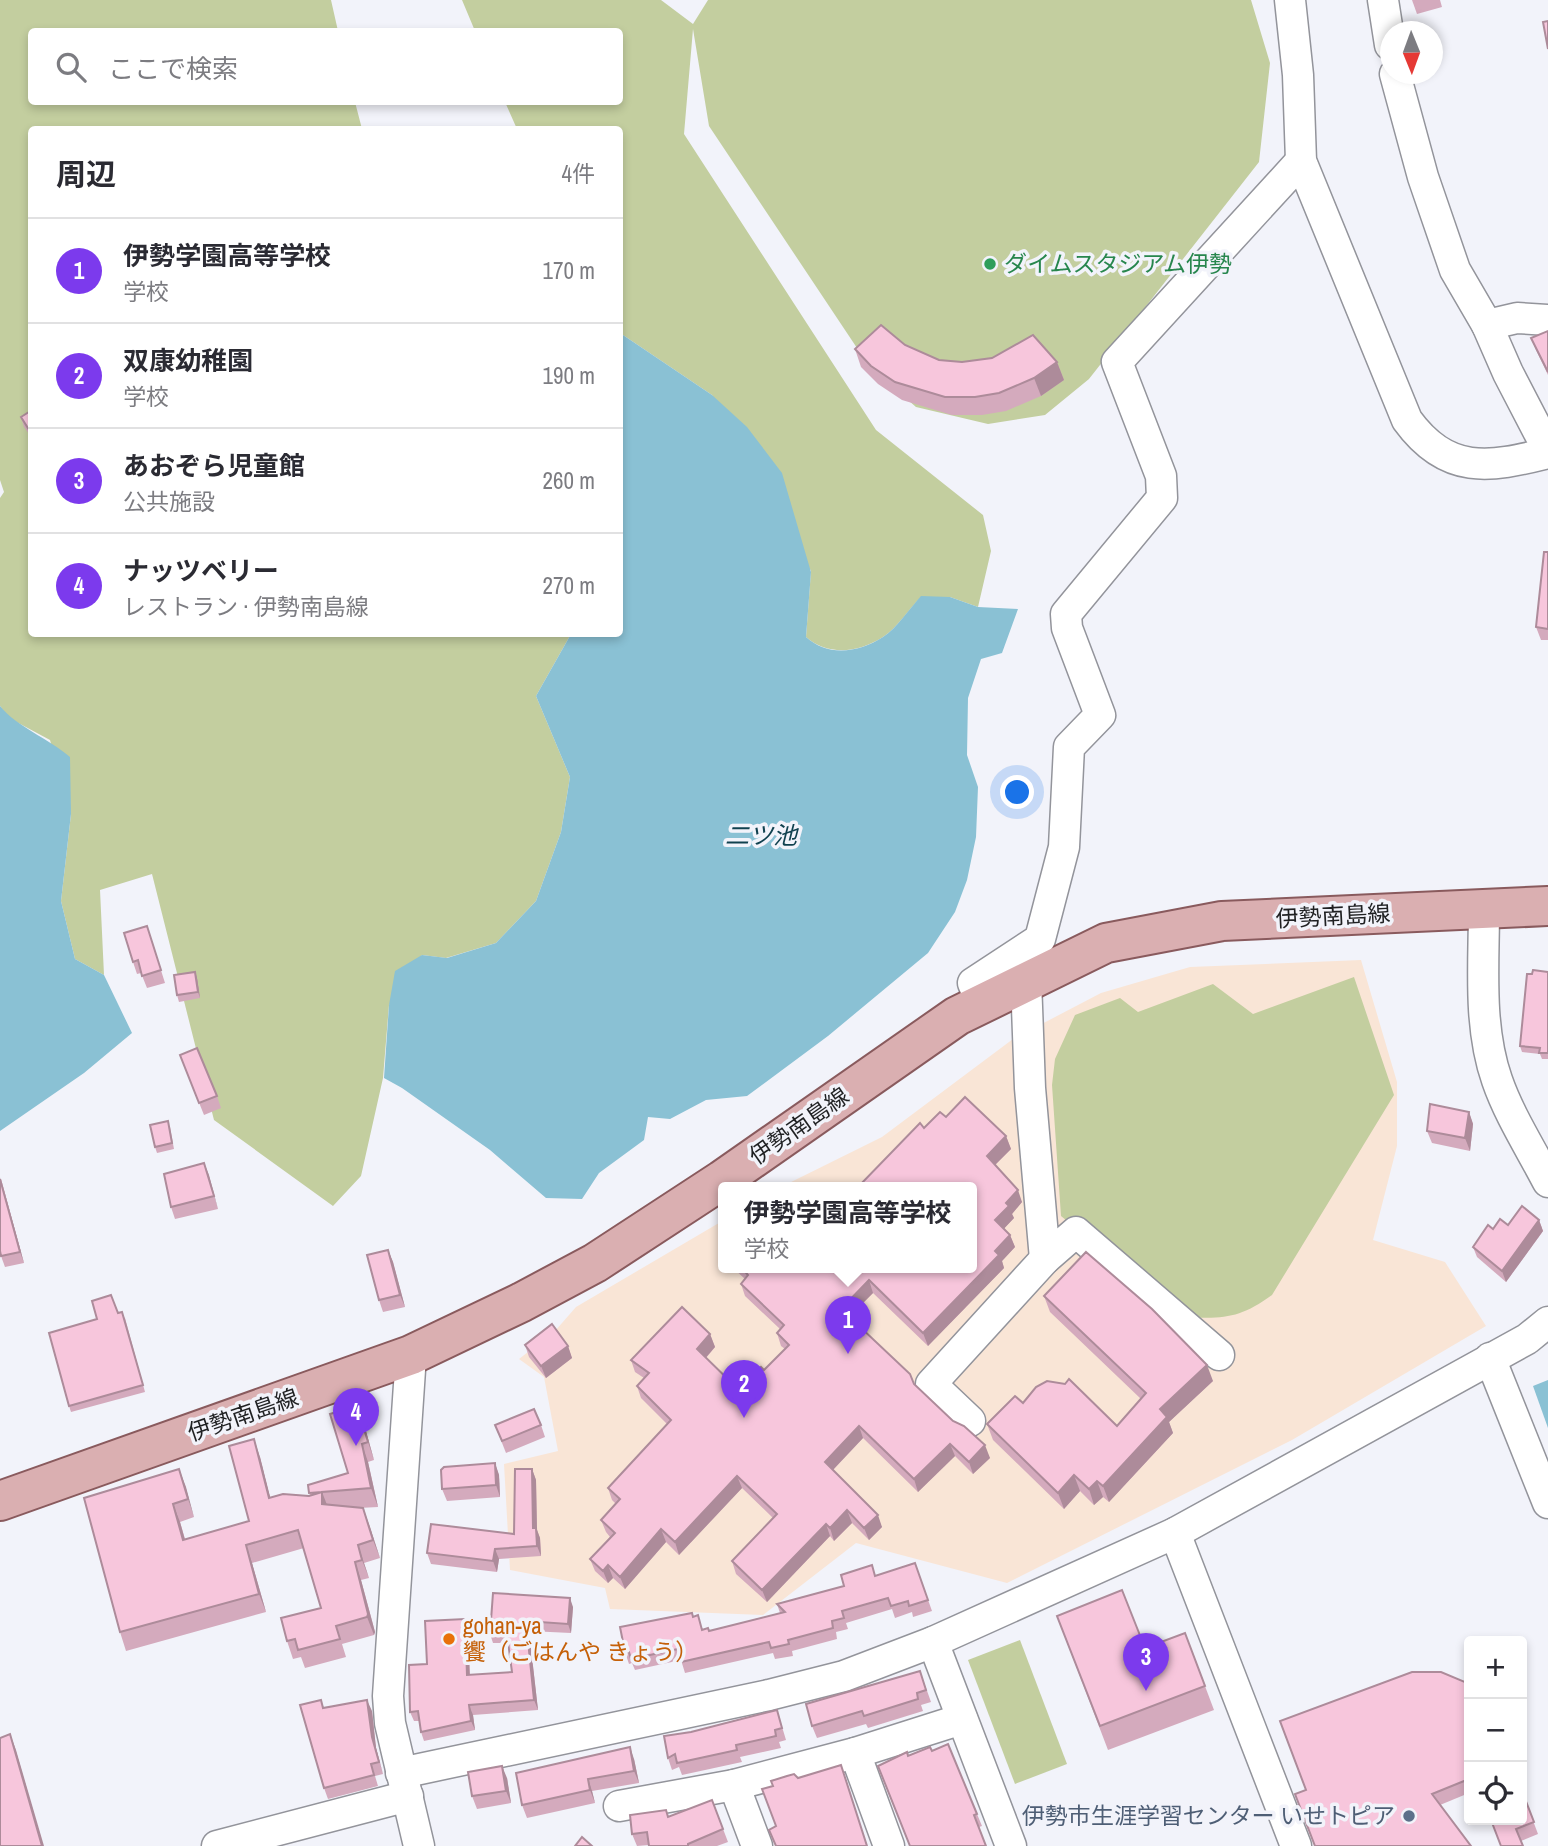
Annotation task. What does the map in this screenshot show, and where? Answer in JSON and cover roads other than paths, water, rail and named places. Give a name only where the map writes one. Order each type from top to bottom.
[{"type":"main road","name":"伊勢南島線","points":[[719,1182],[957,1016],[1105,943],[1222,922],[1548,906]]},
{"type":"main road","name":"伊勢南島線","points":[[0,1501],[411,1355],[522,1303],[595,1263],[718,1183]]},
{"type":"street","points":[[1290,0],[1298,75],[1301,161],[1397,400],[1420,438],[1458,461],[1481,466],[1506,464],[1548,452],[1487,325],[1455,270],[1423,177],[1398,84]]},
{"type":"street","points":[[1383,0],[1387,21]]},
{"type":"street","points":[[981,1003],[972,983],[1040,939],[1063,847],[1069,747],[1100,715],[1066,628],[1066,614],[1163,498],[1161,476],[1117,362],[1301,161]]},
{"type":"street","points":[[1487,325],[1517,318],[1548,320]]},
{"type":"street","points":[[1484,908],[1485,1024],[1492,1063],[1504,1098],[1548,1182]]},
{"type":"street","points":[[1026,980],[1030,1088],[1045,1259]]},
{"type":"street","points":[[970,1421],[931,1384],[1045,1259],[1076,1232],[1219,1355]]},
{"type":"street","points":[[217,1846],[405,1785],[844,1676],[933,1642],[1175,1533],[1527,1339],[1548,1322]]},
{"type":"street","points":[[411,1355],[388,1696],[390,1723],[419,1846]]},
{"type":"street","points":[[1490,1358],[1548,1503]]},
{"type":"street","points":[[1175,1533],[1296,1846]]},
{"type":"street","points":[[933,1642],[1011,1846]]},
{"type":"street","points":[[619,1807],[734,1785],[855,1753],[962,1719]]},
{"type":"street","points":[[855,1753],[890,1846]]},
{"type":"street","points":[[734,1785],[757,1846]]},
{"type":"water","name":"二ツ池","points":[[623,335],[712,395],[747,427],[782,473],[811,572],[806,637],[824,648],[833,650],[864,647],[893,629],[921,596],[950,597],[978,607],[1018,609],[1002,653],[981,659],[968,698],[967,755],[978,787],[976,837],[967,880],[955,912],[928,953],[828,1036],[747,1096],[706,1100],[670,1119],[648,1117],[644,1140],[599,1173],[582,1199],[546,1198],[490,1150],[384,1078],[389,1005],[395,971],[422,955],[447,958],[496,943],[536,901],[561,832],[570,777],[536,696],[569,637],[623,637]]},
{"type":"water","points":[[0,706],[15,720],[70,757],[71,814],[61,901],[75,959],[104,975],[132,1033],[84,1073],[0,1131]]},
{"type":"water","points":[[1548,1380],[1548,1428],[1533,1386]]},
{"type":"place","name":"ダイムスタジアム伊勢","points":[[990,264]]},
{"type":"place","name":"伊勢学園高等学校","points":[[848,1354]]},
{"type":"place","name":"双康幼稚園","points":[[744,1418]]},
{"type":"place","name":"ナッツベリー","points":[[356,1446]]},
{"type":"place","name":"gohan-ya 饗（ごはんや きょう）","points":[[449,1639]]},
{"type":"place","name":"あおぞら児童館","points":[[1146,1691]]},
{"type":"place","name":"伊勢市生涯学習センター いせトピア","points":[[1409,1816]]}]
